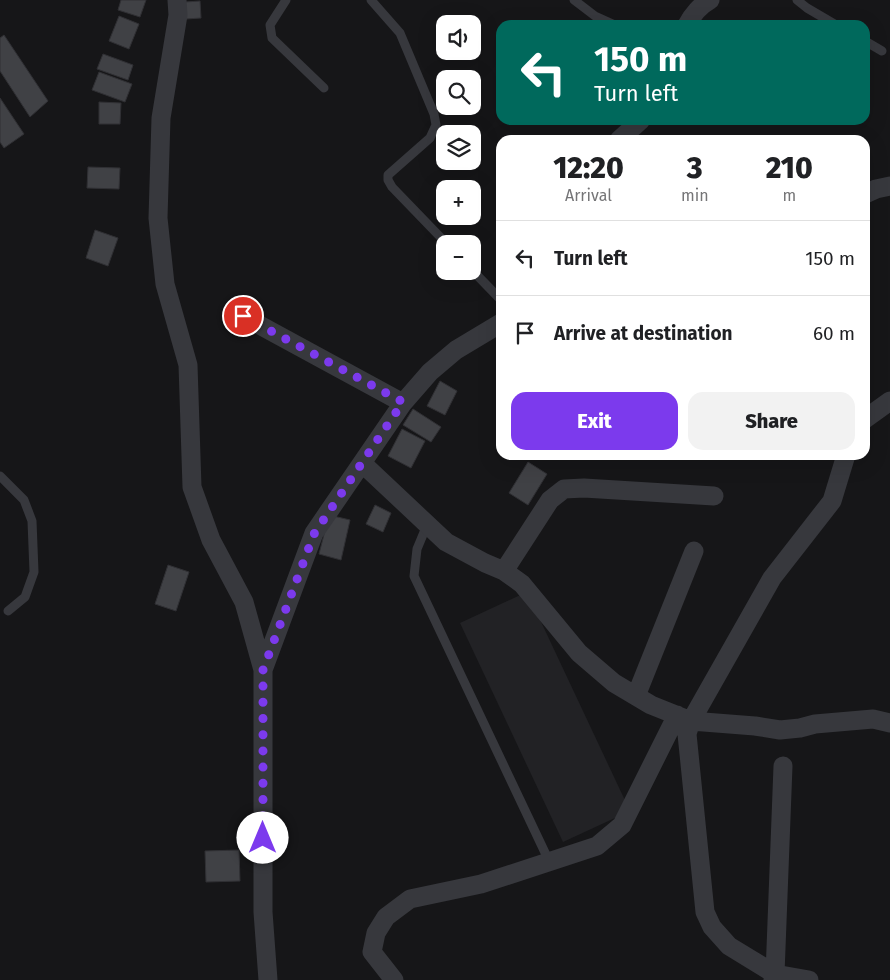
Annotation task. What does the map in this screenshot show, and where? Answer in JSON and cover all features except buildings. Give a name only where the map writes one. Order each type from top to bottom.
[{"type":"street","points":[[177,0],[178,15],[161,118],[158,218],[165,284],[188,365],[192,487],[211,540],[244,602],[263,670],[262,912],[268,980]]},
{"type":"street","points":[[690,20],[704,3],[710,0]]},
{"type":"street","points":[[624,135],[636,125]]},
{"type":"street","points":[[870,192],[890,186]]},
{"type":"street","points":[[243,316],[403,402]]},
{"type":"street","points":[[263,670],[314,534],[403,402],[430,372],[456,350],[496,326]]},
{"type":"street","points":[[870,415],[890,401]]},
{"type":"street","points":[[394,980],[372,952],[376,933],[386,917],[410,899],[481,884],[596,846],[622,825],[684,718],[772,578],[832,501],[844,460]]},
{"type":"street","points":[[363,464],[446,542],[504,571],[522,584],[579,652],[614,683],[651,705],[684,718],[780,730],[873,718],[890,723]]},
{"type":"street","points":[[504,571],[550,500],[564,489],[584,488],[714,496]]},
{"type":"street","points":[[636,696],[694,551]]},
{"type":"street","points":[[684,718],[705,912],[712,927],[729,946],[774,977],[809,980]]},
{"type":"street","points":[[774,977],[783,766]]},
{"type":"lane","points":[[286,0],[270,25],[272,38],[324,88]]},
{"type":"lane","points":[[371,0],[400,33],[434,114],[436,125],[430,138],[388,175],[388,180],[392,187],[438,235]]},
{"type":"lane","points":[[574,0],[595,16],[604,20]]},
{"type":"lane","points":[[796,0],[827,20]]},
{"type":"lane","points":[[870,44],[882,51]]},
{"type":"lane","points":[[481,279],[496,295]]},
{"type":"lane","points":[[0,476],[24,500],[32,521],[34,572],[26,597],[8,611]]},
{"type":"lane","points":[[427,525],[417,549],[414,576],[548,861]]},
{"type":"shaded area","points":[[527,592],[630,811],[563,842],[460,623]]},
{"type":"route","points":[[243,316],[403,402],[314,534],[263,670],[263,838]]}]
